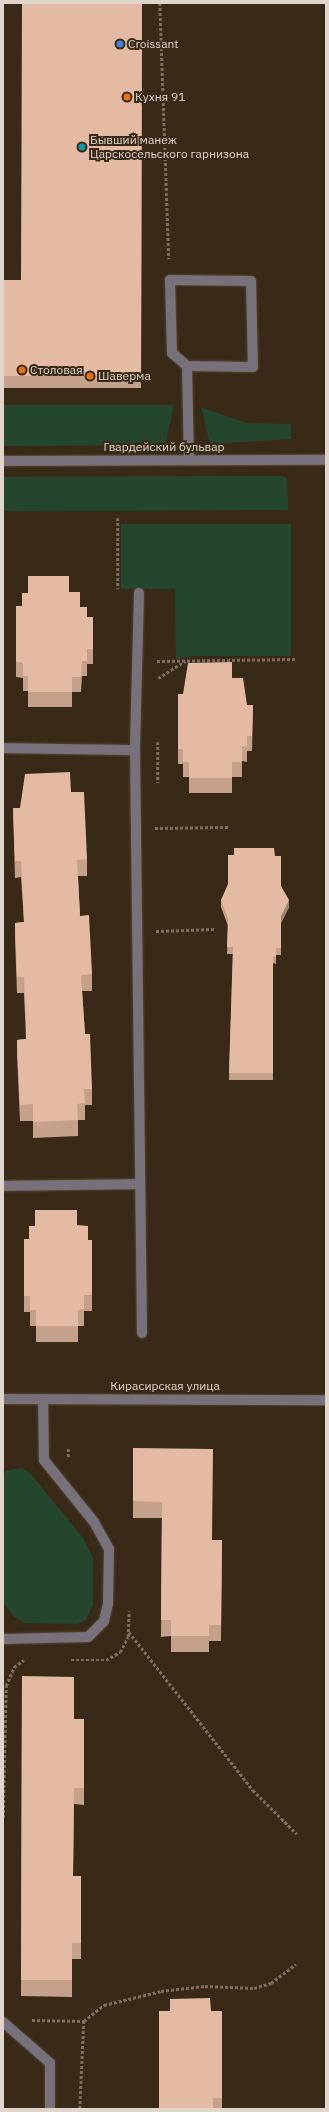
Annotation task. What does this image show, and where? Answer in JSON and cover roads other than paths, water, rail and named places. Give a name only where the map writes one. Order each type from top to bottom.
[{"type":"street","points":[[187,366],[253,367],[251,280],[170,280],[172,353],[187,366],[189,460]]},
{"type":"street","name":"Гвардейский бульвар","points":[[3,461],[326,460]]},
{"type":"street","points":[[139,593],[135,750],[138,931],[139,1184],[142,1333]]},
{"type":"street","points":[[3,748],[135,750]]},
{"type":"street","points":[[3,1186],[139,1184]]},
{"type":"street","name":"Кирасирская улица","points":[[3,1399],[326,1400]]},
{"type":"street","points":[[3,1639],[88,1636],[104,1621],[108,1602],[109,1549],[94,1522],[44,1460],[43,1399]]},
{"type":"street","points":[[3,2022],[50,2063],[50,2109]]},
{"type":"place","name":"Croissant","points":[[120,44]]},
{"type":"place","name":"Кухня 91","points":[[127,97]]},
{"type":"place","name":"Бывший манеж Царскосельского гарнизона","points":[[82,147]]},
{"type":"place","name":"Столовая","points":[[22,370]]},
{"type":"place","name":"Шаверма","points":[[90,376]]}]
